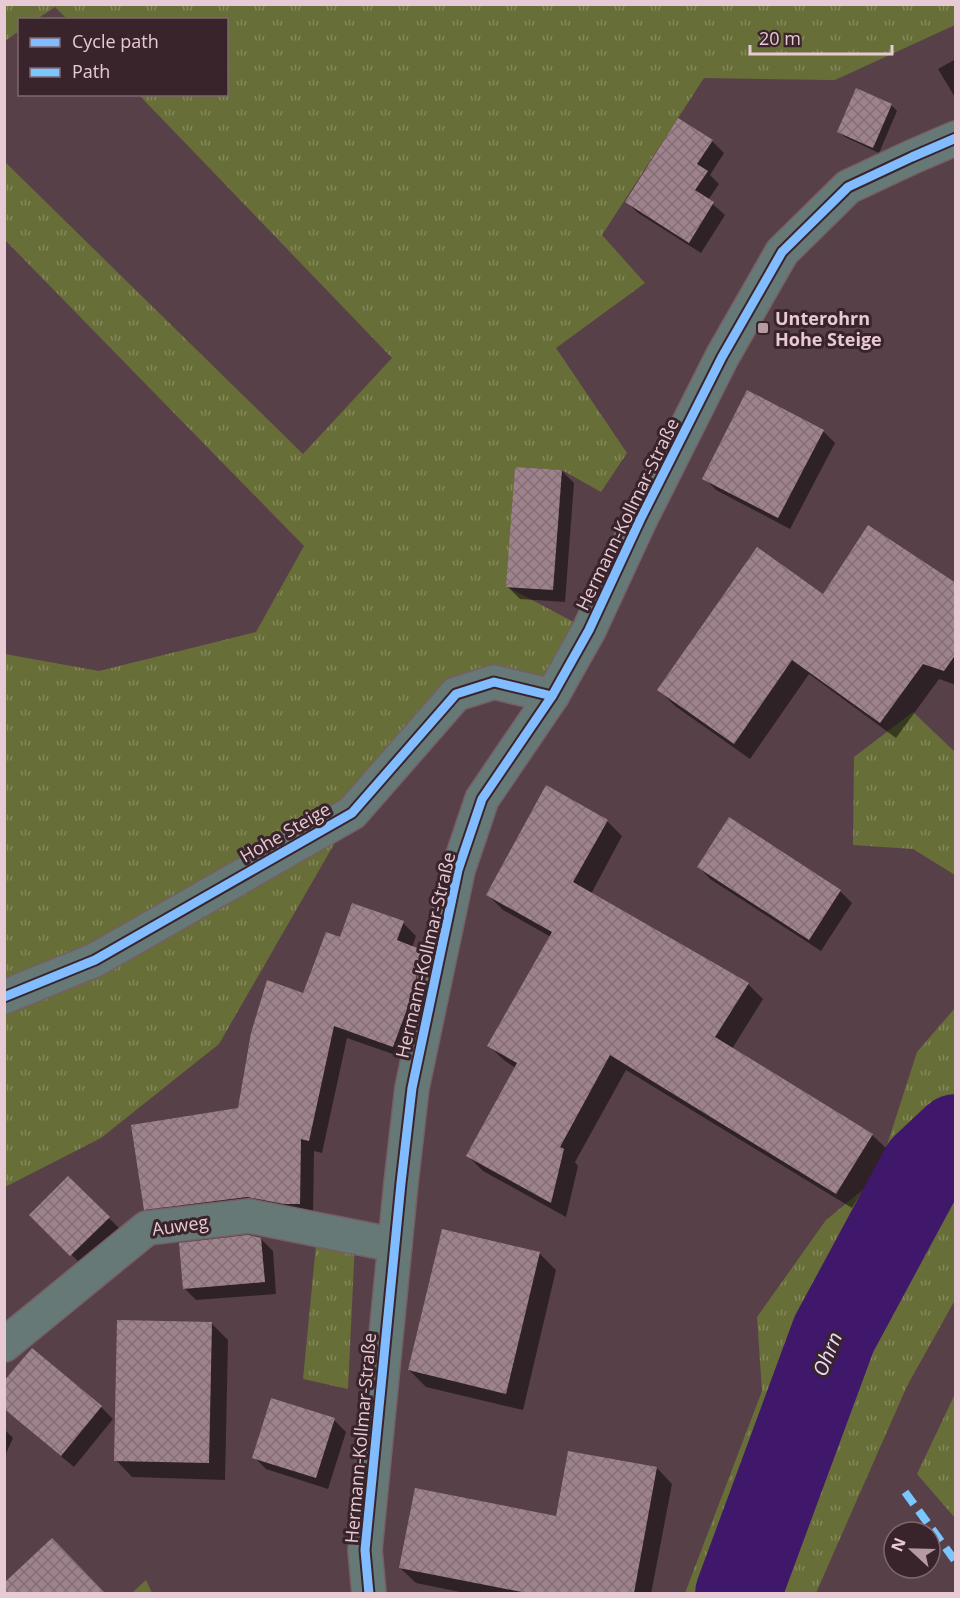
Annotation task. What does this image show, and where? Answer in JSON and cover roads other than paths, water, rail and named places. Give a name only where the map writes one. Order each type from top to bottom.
[{"type":"street","name":"Hermann-Kollmar-Straße","points":[[369,1593],[365,1550],[412,1088],[458,870],[482,799],[552,696],[589,630],[640,520],[722,357],[782,252],[848,188],[956,138]]},
{"type":"street","name":"Hohe Steige","points":[[4,997],[95,960],[352,813],[456,694],[494,682],[552,696]]},
{"type":"street","name":"Auweg","points":[[4,1346],[147,1228],[249,1216],[395,1245]]},
{"type":"waterway","name":"Ohrn","points":[[738,1594],[834,1334],[924,1167],[956,1137]]},
{"type":"place","name":"Unterohrn Hohe Steige","points":[[763,328]]}]
